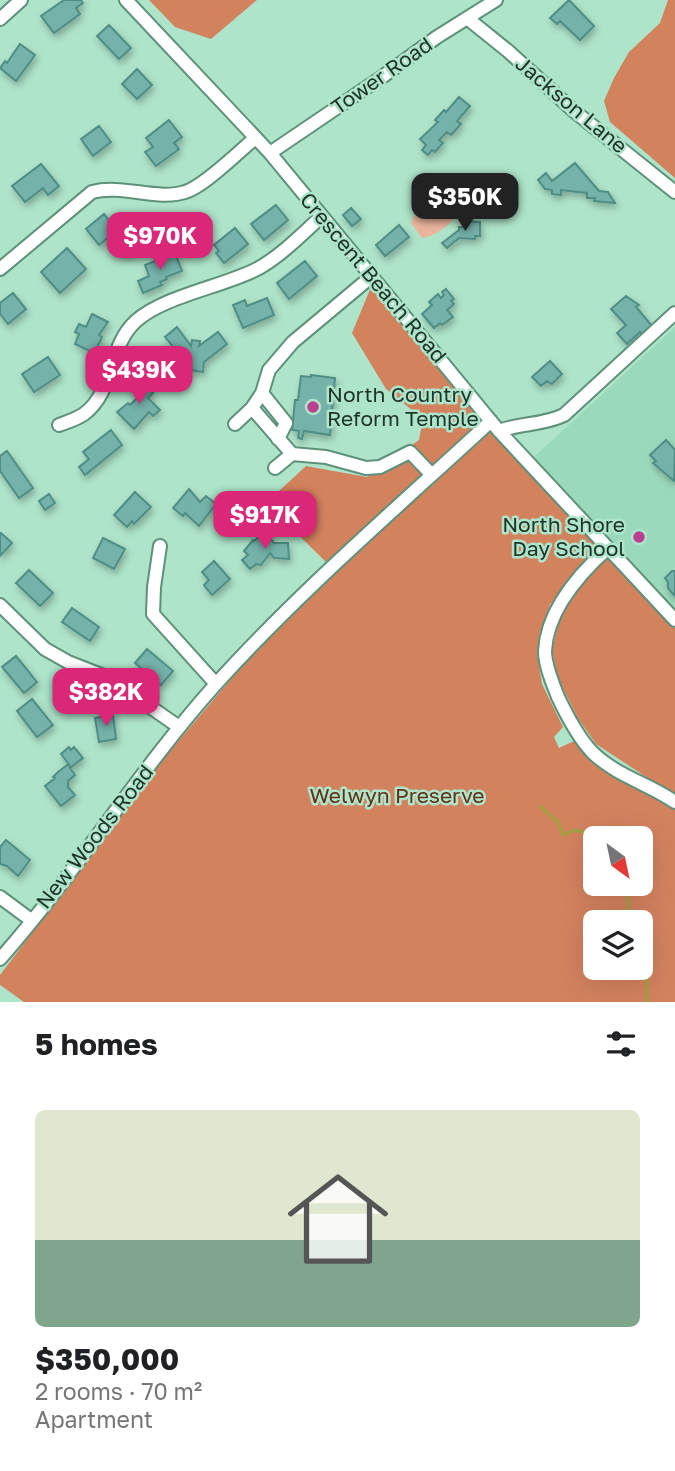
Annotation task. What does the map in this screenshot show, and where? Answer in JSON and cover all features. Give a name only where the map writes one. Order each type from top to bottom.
[{"type":"street","points":[[0,19],[21,0]]},
{"type":"street","name":"Crescent Beach Road","points":[[126,0],[270,153],[495,426],[675,620]]},
{"type":"street","name":"Tower Road","points":[[270,153],[495,0]]},
{"type":"street","name":"Jackson Lane","points":[[467,18],[574,111],[675,192]]},
{"type":"street","points":[[0,268],[92,192],[105,188],[171,194],[186,192],[255,138]]},
{"type":"street","points":[[59,425],[83,415],[95,403],[107,383],[116,351],[136,320],[163,305],[259,268],[287,248],[322,216]]},
{"type":"street","points":[[235,424],[252,408],[262,393],[269,370],[293,342],[372,276]]},
{"type":"street","points":[[495,426],[556,419],[564,415],[675,313]]},
{"type":"street","points":[[262,393],[286,423],[278,439]]},
{"type":"street","points":[[252,408],[292,454],[326,457],[366,468],[380,467],[410,452],[432,475]]},
{"type":"street","name":"New Woods Road","points":[[0,959],[179,727],[216,684],[298,600],[432,475],[495,426]]},
{"type":"street","points":[[275,468],[292,454]]},
{"type":"street","points":[[160,546],[153,614],[216,684]]},
{"type":"street","points":[[608,548],[573,584],[552,618],[545,653],[552,683],[566,716],[593,752],[614,768],[675,802]]},
{"type":"street","points":[[0,605],[45,649],[68,662],[109,678],[179,727]]},
{"type":"street","points":[[0,897],[31,920]]},
{"type":"shaded area","points":[[447,188],[455,189],[465,202],[463,208],[441,230],[422,238],[411,223],[413,217]]},
{"type":"shaded area","name":"North Shore Day School","points":[[675,327],[675,615],[532,459]]},
{"type":"green space","points":[[149,0],[257,0],[211,39],[175,27]]},
{"type":"green space","points":[[668,0],[675,0],[675,178],[610,122],[604,101],[629,52],[660,23]]},
{"type":"green space","points":[[371,287],[484,422],[326,562],[266,503],[306,466],[367,477],[419,440],[423,419],[386,389],[352,333]]},
{"type":"green space","name":"Welwyn Preserve","points":[[491,429],[601,547],[550,605],[537,653],[542,684],[563,727],[554,737],[559,748],[574,741],[619,778],[675,810],[675,1002],[24,1002],[0,985],[0,975],[169,752],[247,660],[380,530]]},
{"type":"green space","points":[[609,556],[675,626],[675,796],[596,744],[577,717],[558,678],[552,651],[560,617],[580,585]]},
{"type":"building","points":[[64,0],[81,0],[83,3],[76,8],[80,14],[54,33],[41,16]]},
{"type":"building","points":[[569,0],[594,26],[580,40],[560,21],[557,24],[550,18]]},
{"type":"building","points":[[109,25],[131,48],[119,59],[97,36]]},
{"type":"building","points":[[20,44],[35,55],[16,81],[0,68],[5,61],[7,63]]},
{"type":"building","points":[[137,69],[152,85],[137,99],[122,84]]},
{"type":"building","points":[[459,97],[470,106],[457,121],[461,124],[451,135],[447,132],[439,140],[443,143],[428,155],[422,150],[426,145],[420,139],[438,122],[435,120],[444,110],[446,112]]},
{"type":"building","points":[[169,120],[182,137],[174,143],[179,149],[156,166],[145,152],[153,147],[146,138]]},
{"type":"building","points":[[99,126],[111,142],[93,156],[81,139]]},
{"type":"building","points":[[575,163],[599,191],[608,192],[615,203],[594,201],[595,198],[587,198],[587,193],[561,190],[561,195],[552,194],[552,190],[545,189],[538,180],[546,173],[552,181]]},
{"type":"building","points":[[41,164],[59,186],[48,195],[43,188],[25,202],[12,186]]},
{"type":"building","points":[[276,205],[288,220],[264,240],[251,224]]},
{"type":"building","points":[[351,208],[361,219],[352,226],[343,215]]},
{"type":"building","points":[[104,214],[117,230],[99,245],[86,229]]},
{"type":"building","points":[[464,221],[480,222],[480,236],[475,236],[475,239],[459,238],[447,248],[442,243],[459,230],[459,227],[464,227]]},
{"type":"building","points":[[399,225],[409,237],[385,256],[376,245]]},
{"type":"building","points":[[235,228],[248,244],[224,263],[216,253],[219,251],[214,245]]},
{"type":"building","points":[[134,240],[138,248],[124,255],[120,247]]},
{"type":"building","points":[[67,248],[86,269],[60,293],[41,272]]},
{"type":"building","points":[[175,253],[182,271],[166,277],[167,279],[160,282],[162,285],[143,293],[138,281],[149,276],[145,265]]},
{"type":"building","points":[[305,261],[317,276],[289,299],[277,283]]},
{"type":"building","points":[[446,289],[454,299],[451,301],[454,304],[447,310],[453,317],[434,328],[422,314],[432,305],[429,302],[438,294],[441,298]]},
{"type":"building","points":[[13,293],[26,309],[8,324],[0,314],[0,303]]},
{"type":"building","points":[[626,296],[639,305],[636,307],[652,326],[643,335],[640,332],[627,344],[617,333],[626,325],[611,309]]},
{"type":"building","points":[[267,298],[274,315],[243,328],[233,305],[245,300],[247,306]]},
{"type":"building","points":[[92,314],[108,322],[99,335],[102,337],[94,353],[75,344],[79,334],[75,332],[79,324],[86,327]]},
{"type":"building","points":[[177,327],[191,346],[192,340],[200,341],[199,346],[218,332],[227,344],[204,362],[203,372],[189,370],[190,360],[184,360],[165,372],[160,366],[163,364],[160,360],[175,349],[165,337]]},
{"type":"building","points":[[48,357],[60,375],[34,392],[22,374]]},
{"type":"building","points":[[550,361],[562,374],[552,384],[547,381],[541,386],[532,377]]},
{"type":"building","name":"North Country Reform Temple","points":[[301,376],[335,378],[330,435],[304,431],[302,439],[298,438],[299,431],[292,430],[295,400],[298,400]]},
{"type":"building","points":[[141,380],[153,393],[148,398],[160,410],[153,416],[149,412],[134,429],[117,412],[140,395],[132,388]]},
{"type":"building","points":[[111,430],[122,445],[85,475],[79,467],[89,459],[83,452]]},
{"type":"building","points":[[666,440],[675,450],[674,481],[653,463],[656,461],[650,455]]},
{"type":"building","points":[[7,451],[33,488],[19,498],[0,471],[0,456]]},
{"type":"building","points":[[189,489],[200,502],[206,496],[216,504],[199,526],[185,513],[183,516],[173,508]]},
{"type":"building","points":[[135,492],[151,507],[134,524],[132,521],[127,527],[114,515]]},
{"type":"building","points":[[49,494],[55,503],[45,510],[39,501]]},
{"type":"building","points":[[264,532],[274,543],[288,543],[289,559],[274,558],[270,553],[261,565],[256,564],[250,569],[242,560],[248,555],[244,551]]},
{"type":"building","points":[[0,534],[12,543],[0,556]]},
{"type":"building","points":[[103,538],[125,549],[114,569],[93,558]]},
{"type":"building","points":[[214,561],[230,579],[212,595],[204,585],[209,580],[202,572]]},
{"type":"building","points":[[29,570],[53,593],[40,606],[16,583]]},
{"type":"building","points":[[675,571],[675,596],[668,588],[665,578]]},
{"type":"building","points":[[72,608],[99,627],[90,641],[62,622]]},
{"type":"building","points":[[147,649],[173,671],[161,685],[135,663]]},
{"type":"building","points":[[16,656],[37,682],[24,693],[2,667]]},
{"type":"building","points":[[32,699],[53,725],[37,737],[17,711]]},
{"type":"building","points":[[113,715],[116,739],[99,742],[95,718]]},
{"type":"building","points":[[69,747],[71,750],[74,747],[83,758],[70,768],[75,775],[68,781],[68,787],[75,795],[61,806],[45,786],[58,772],[67,765],[70,766],[61,754]]},
{"type":"building","points":[[6,840],[30,860],[18,876],[7,866],[0,864],[0,847]]},
{"type":"waterway","points":[[540,806],[558,822],[563,835],[575,830],[583,832]]},
{"type":"waterway","points":[[627,896],[629,910]]},
{"type":"waterway","points":[[647,980],[647,1002]]},
{"type":"place","name":"North Country Reform Temple","points":[[313,407]]},
{"type":"place","name":"North Shore Day School","points":[[639,537]]}]
